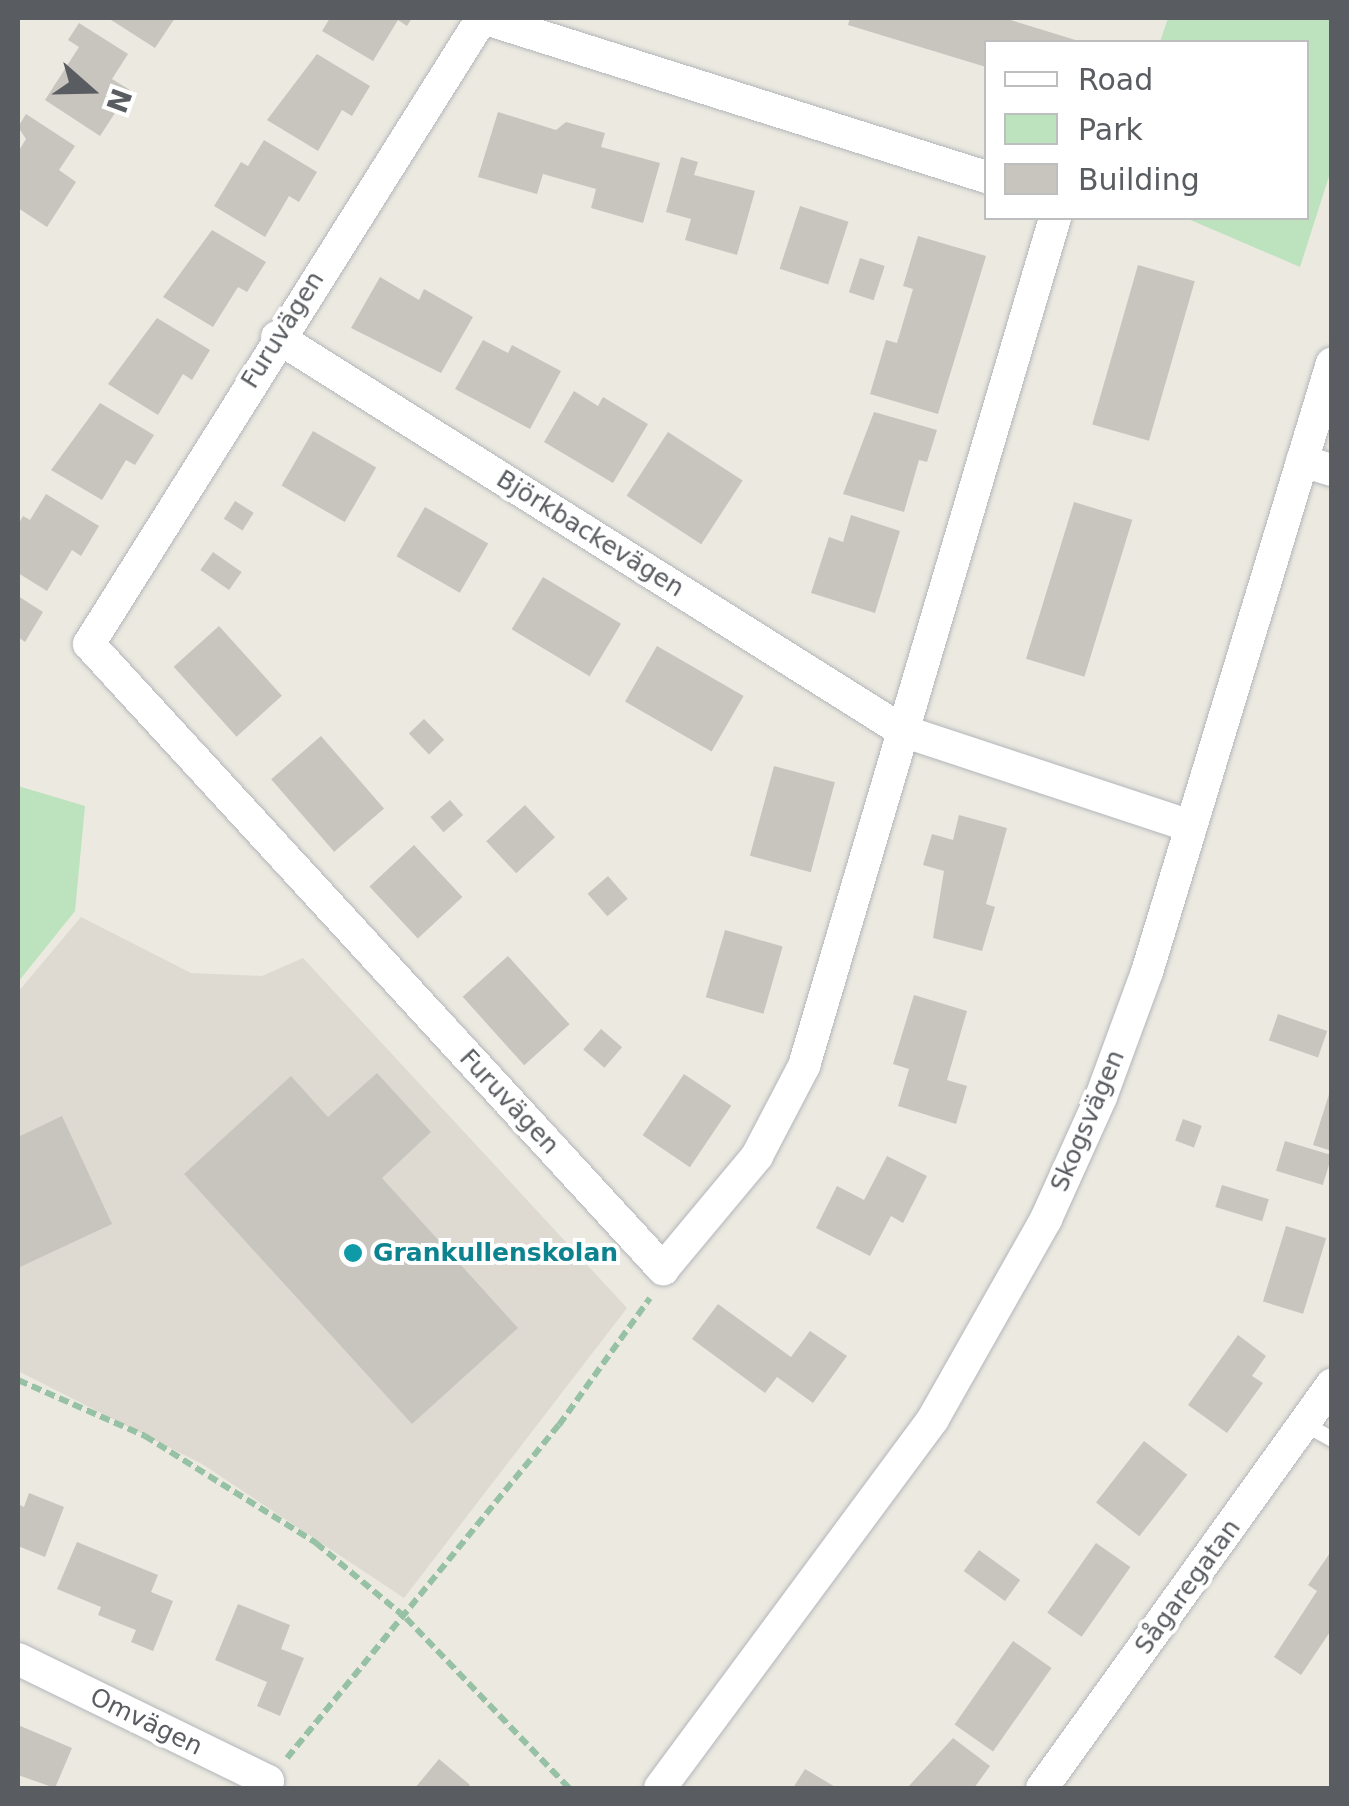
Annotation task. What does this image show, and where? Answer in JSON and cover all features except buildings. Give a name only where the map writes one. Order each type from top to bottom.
[{"type":"street","name":"Furuvägen","points":[[663,1269],[89,644],[277,338],[482,18],[984,176]]},
{"type":"street","points":[[663,1269],[757,1156],[792,1094],[1054,220]]},
{"type":"street","name":"Björkbackevägen","points":[[277,338],[904,731],[1188,825]]},
{"type":"street","name":"Skogsvägen","points":[[660,1788],[895,1474],[1010,1287],[1102,1098],[1147,972],[1188,825],[1317,466],[1332,364]]},
{"type":"street","name":"Sågaregatan","points":[[1042,1788],[1318,1431],[1332,1384]]},
{"type":"street","name":"Omvägen","points":[[18,1659],[267,1785]]},
{"type":"path","points":[[267,1785],[406,1618],[642,1317],[663,1269]]},
{"type":"path","points":[[18,1380],[145,1436],[316,1542],[406,1618],[569,1788]]},
{"type":"shaded area","points":[[81,917],[191,973],[262,976],[303,958],[627,1308],[404,1598],[202,1464],[18,1371],[18,992]]},
{"type":"green space","points":[[1168,18],[1331,18],[1331,170],[1300,267],[1191,220],[1309,220],[1309,40],[1161,40]]},
{"type":"green space","points":[[18,786],[85,806],[75,911],[18,982]]},
{"type":"place","name":"Grankullenskolan","points":[[353,1253]]}]
